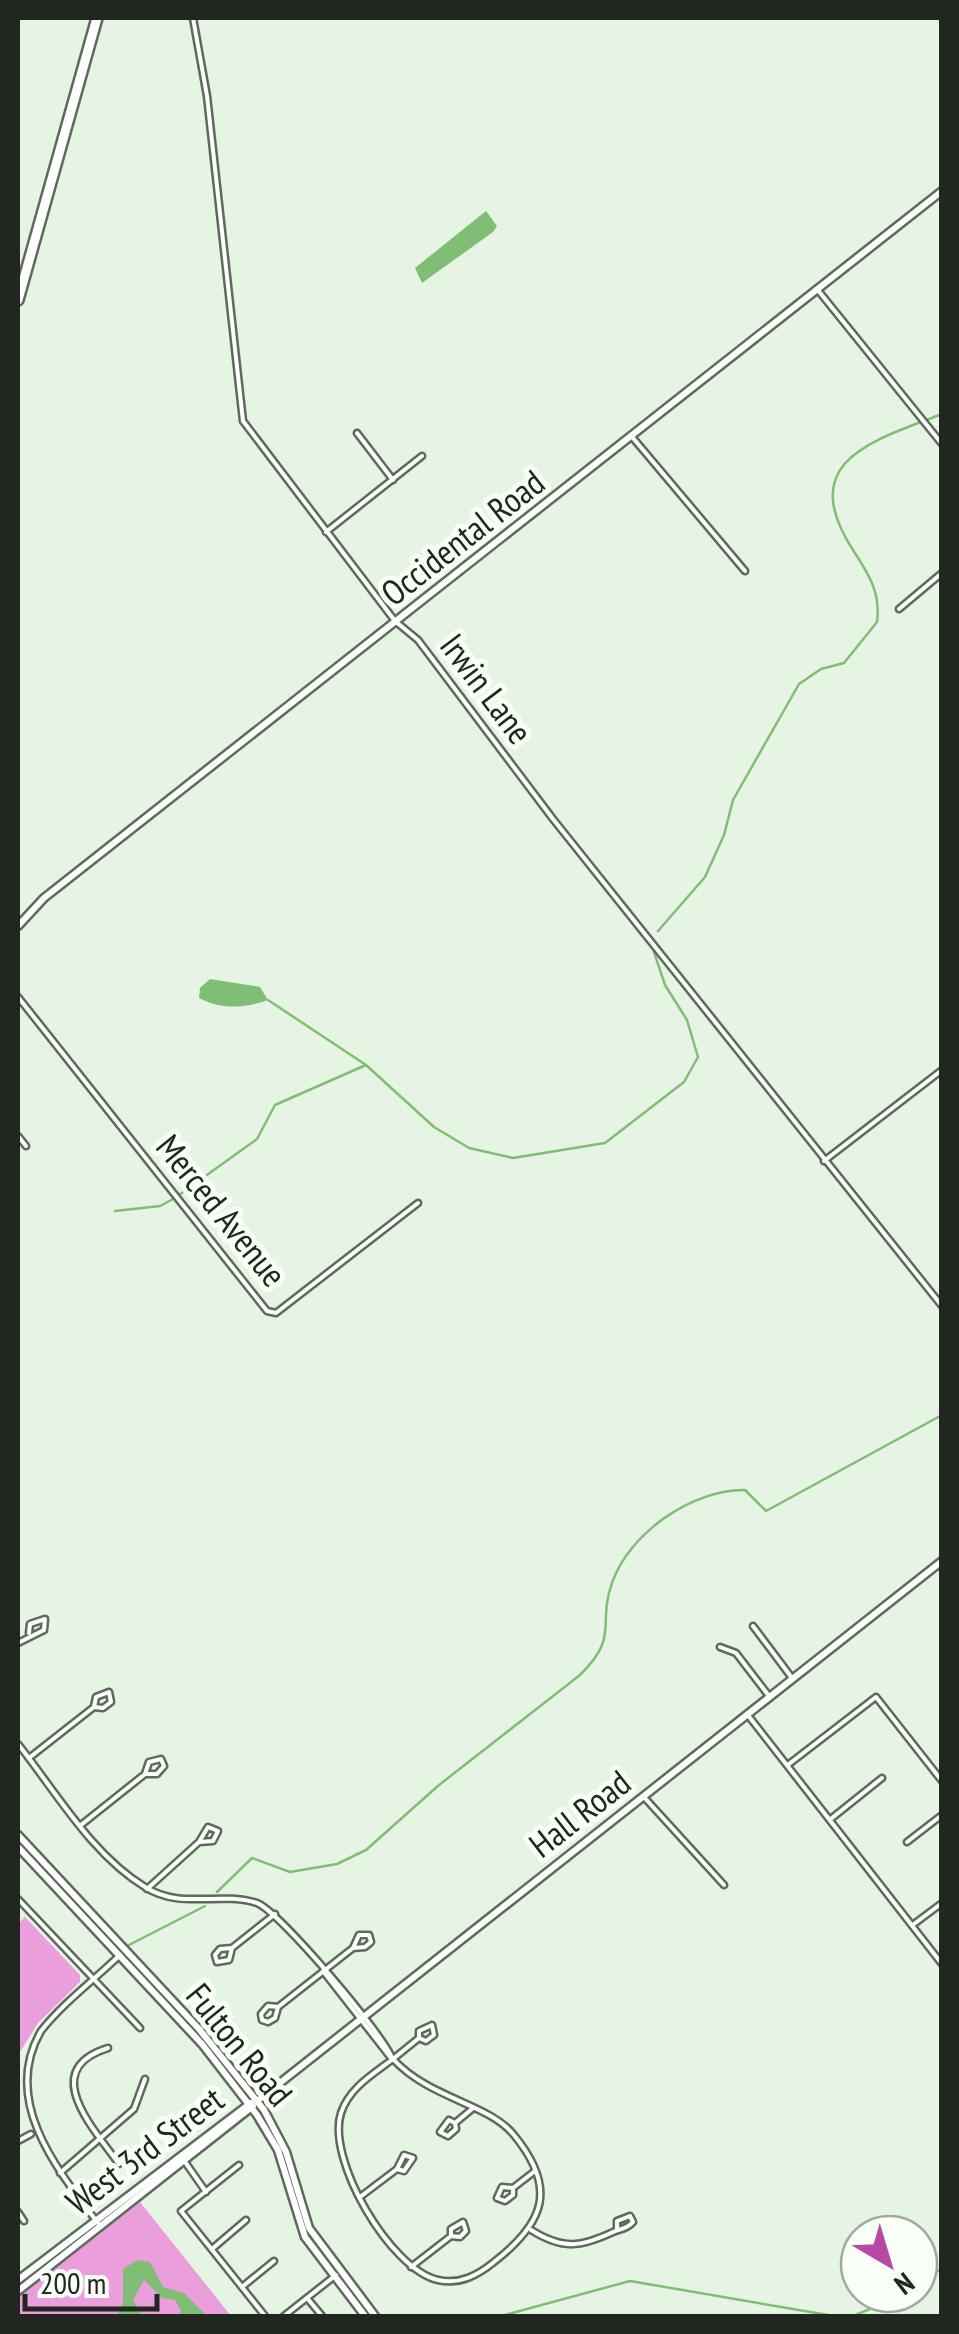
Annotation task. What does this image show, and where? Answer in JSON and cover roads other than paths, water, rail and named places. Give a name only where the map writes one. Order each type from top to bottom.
[{"type":"main road","points":[[18,300],[97,18]]},
{"type":"street","name":"Irwin Lane","points":[[193,18],[207,96],[238,404],[243,421],[396,621],[418,640],[553,819],[942,1306]]},
{"type":"street","name":"Occidental Road","points":[[18,926],[44,898],[942,191]]},
{"type":"street","points":[[818,290],[942,444]]},
{"type":"street","points":[[357,433],[392,480]]},
{"type":"street","points":[[633,438],[745,572]]},
{"type":"street","points":[[326,532],[422,456]]},
{"type":"street","points":[[899,608],[942,574]]},
{"type":"street","name":"Merced Avenue","points":[[18,997],[267,1311],[276,1312],[418,1203]]},
{"type":"street","points":[[824,1161],[942,1070]]},
{"type":"street","points":[[18,1136],[26,1146]]},
{"type":"street","name":"Hall Road","points":[[252,2104],[942,1561]]},
{"type":"street","points":[[752,1626],[792,1678]]},
{"type":"street","points":[[18,1642],[29,1633]]},
{"type":"street","points":[[720,1646],[736,1653],[769,1696]]},
{"type":"street","points":[[789,1764],[876,1697],[942,1781]]},
{"type":"street","points":[[29,1758],[94,1707]]},
{"type":"street","points":[[747,1714],[832,1818],[942,1964]]},
{"type":"street","points":[[18,1744],[124,1873],[147,1889],[180,1901],[236,1900],[260,1904],[275,1914],[393,2059],[430,2091],[507,2128],[535,2170],[542,2201],[532,2230],[470,2278],[440,2281],[411,2266],[380,2230],[360,2197],[339,2147],[339,2119],[349,2096],[393,2059],[419,2038]]},
{"type":"street","points":[[81,1825],[145,1774]]},
{"type":"street","points":[[832,1818],[882,1778]]},
{"type":"street","points":[[643,1796],[724,1885]]},
{"type":"street","points":[[907,1842],[942,1815]]},
{"type":"street","name":"Fulton Road","points":[[18,1836],[202,2044],[283,2144],[309,2228],[366,2316]]},
{"type":"street","points":[[147,1889],[199,1842]]},
{"type":"street","name":"Fulton Road","points":[[18,1846],[122,1953]]},
{"type":"street","points":[[18,1899],[140,2028]]},
{"type":"street","points":[[914,1924],[942,1903]]},
{"type":"street","points":[[232,1948],[275,1914]]},
{"type":"street","points":[[278,2007],[353,1948]]},
{"type":"street","points":[[102,2227],[31,2134],[19,2086],[24,2062],[37,2036],[122,1953]]},
{"type":"street","points":[[108,2048],[84,2061],[74,2090],[80,2110],[119,2164],[149,2140]]},
{"type":"street","points":[[60,2174],[134,2109],[145,2079]]},
{"type":"street","name":"West 3rd Street","points":[[18,2291],[252,2104]]},
{"type":"street","points":[[455,2122],[472,2109]]},
{"type":"street","points":[[18,2141],[31,2134]]},
{"type":"street","points":[[182,2159],[206,2192]]},
{"type":"street","name":"West 3rd Street","points":[[18,2280],[182,2159]]},
{"type":"street","points":[[238,2165],[181,2210],[265,2316]]},
{"type":"street","points":[[360,2197],[398,2169]]},
{"type":"street","points":[[512,2188],[535,2170]]},
{"type":"street","points":[[18,2212],[24,2221]]},
{"type":"street","points":[[212,2248],[246,2220]]},
{"type":"street","points":[[532,2230],[569,2246],[597,2242],[617,2229]]},
{"type":"street","points":[[411,2266],[451,2236]]},
{"type":"street","points":[[242,2288],[274,2262]]},
{"type":"street","points":[[284,2316],[337,2274]]},
{"type":"street","name":"Fulton Road","points":[[337,2274],[374,2316]]},
{"type":"street","points":[[308,2298],[322,2316]]},
{"type":"waterway","points":[[658,931],[705,877],[724,835],[733,800],[799,684],[821,669],[844,663],[877,622],[872,583],[837,519],[833,495],[837,475],[850,458],[868,445],[942,414]]},
{"type":"waterway","points":[[179,1195],[257,1139],[275,1105],[366,1065],[434,1127],[469,1148],[513,1158],[605,1143],[684,1082],[698,1057],[687,1020],[665,985],[654,952]]},
{"type":"waterway","points":[[268,1000],[366,1065]]},
{"type":"waterway","points":[[115,1211],[160,1206],[175,1198]]},
{"type":"waterway","points":[[217,1892],[252,1858],[290,1872],[337,1864],[366,1850],[439,1785],[580,1675],[604,1640],[608,1597],[620,1565],[665,1517],[705,1497],[745,1490],[766,1511],[942,1415]]},
{"type":"waterway","points":[[129,1945],[205,1906]]},
{"type":"waterway","points":[[501,2316],[630,2281],[834,2316]]},
{"type":"waterway","points":[[853,2316],[858,2314]]}]
